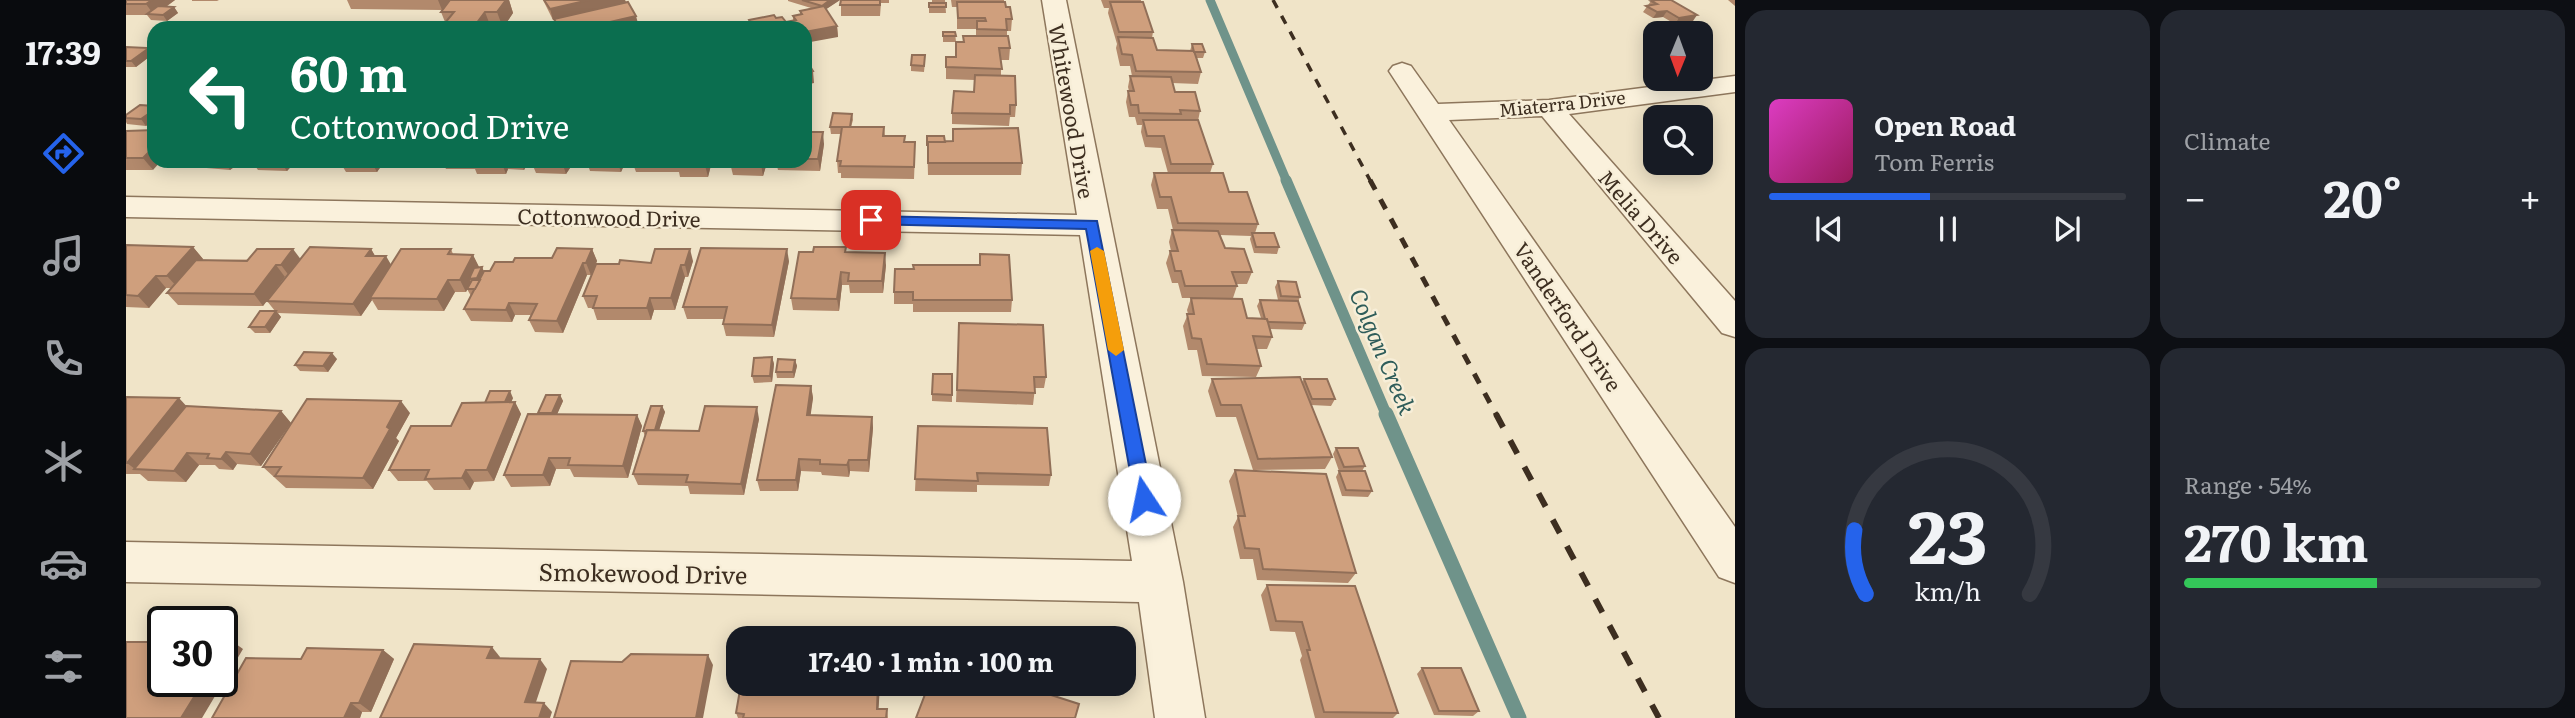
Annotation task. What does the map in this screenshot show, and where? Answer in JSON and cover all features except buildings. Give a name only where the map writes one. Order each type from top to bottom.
[{"type":"street","name":"Whitewood Drive","points":[[1054,0],[1092,225],[1160,582],[1180,718]]},
{"type":"street","name":"Vanderford Drive","points":[[1402,71],[1735,563]]},
{"type":"street","name":"Miaterra Drive","points":[[1431,112],[1549,108],[1735,84]]},
{"type":"street","name":"Melia Drive","points":[[1549,108],[1735,324]]},
{"type":"street","name":"Cottonwood Drive","points":[[126,207],[1092,225]]},
{"type":"street","name":"Smokewood Drive","points":[[126,562],[1160,582]]},
{"type":"waterway","name":"Colgan Creek","points":[[1210,0],[1287,182]]},
{"type":"waterway","name":"Colgan Creek","points":[[1286,180],[1387,416]]},
{"type":"waterway","name":"Colgan Creek","points":[[1386,414],[1519,718]]},
{"type":"railway","points":[[1273,0],[1371,182]]},
{"type":"railway","points":[[1370,180],[1497,416]]},
{"type":"railway","points":[[1496,414],[1659,718]]},
{"type":"slow traffic","points":[[1097,251],[1116,350]]},
{"type":"route","points":[[871,220],[1092,225],[1144,499]]}]
